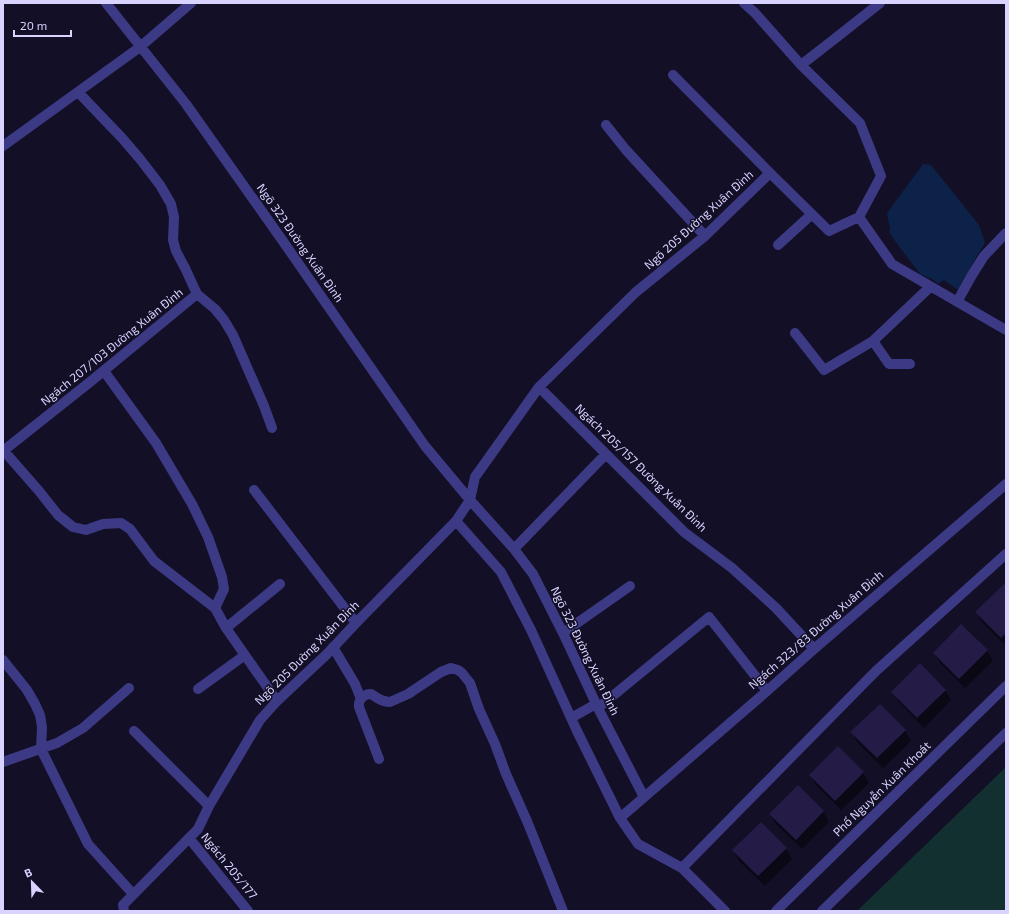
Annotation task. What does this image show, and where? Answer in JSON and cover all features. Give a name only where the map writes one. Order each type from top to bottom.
[{"type":"street","name":"Ngõ 323 Đường Xuân Đỉnh","points":[[106,3],[186,104],[425,446],[470,500],[514,549],[533,574],[563,633],[597,706],[644,797]]},
{"type":"street","points":[[3,146],[140,47],[191,3]]},
{"type":"street","points":[[744,3],[756,13],[801,65],[860,123],[881,176],[859,217],[892,264],[1006,330]]},
{"type":"street","points":[[801,65],[880,3]]},
{"type":"street","points":[[673,75],[770,173]]},
{"type":"street","name":"Ngách 207/103 Đường Xuân Đỉnh","points":[[3,451],[104,371],[197,294],[176,251],[173,240],[174,217],[171,204],[160,184],[122,138],[78,92]]},
{"type":"street","points":[[606,125],[626,150],[705,236]]},
{"type":"street","name":"Ngõ 205 Đường Xuân Đỉnh","points":[[470,500],[475,477],[539,387],[636,292],[705,236],[770,173],[828,230],[859,217]]},
{"type":"street","points":[[778,245],[812,214]]},
{"type":"street","points":[[957,302],[984,256],[1006,233]]},
{"type":"street","points":[[795,333],[824,370],[873,341],[930,287]]},
{"type":"street","points":[[197,294],[215,309],[233,335],[272,428]]},
{"type":"street","points":[[873,341],[889,364],[910,364]]},
{"type":"street","points":[[104,371],[156,443],[192,504],[208,537],[222,577],[224,589],[215,608]]},
{"type":"street","name":"Ngách 205/157 Đường Xuân Đỉnh","points":[[539,387],[684,532],[732,568],[776,608],[814,649]]},
{"type":"street","points":[[3,451],[39,491],[58,515],[73,527],[86,530],[103,524],[121,523],[130,529],[154,561],[215,608],[226,628],[277,701]]},
{"type":"street","points":[[514,549],[606,454]]},
{"type":"street","name":"Ngách 323/83 Đường Xuân Đỉnh","points":[[644,797],[1006,484]]},
{"type":"street","points":[[254,490],[356,623]]},
{"type":"street","points":[[470,500],[456,521],[501,572],[531,630],[620,818],[638,844],[682,868],[724,911]]},
{"type":"street","name":"Ngõ 205 Đường Xuân Đỉnh","points":[[124,911],[123,905],[198,828],[209,806],[260,720],[277,701],[327,654],[456,521]]},
{"type":"street","points":[[682,868],[876,672],[1006,554]]},
{"type":"street","points":[[226,628],[280,584]]},
{"type":"street","points":[[563,633],[630,586]]},
{"type":"street","points":[[572,718],[597,706],[709,617],[767,690]]},
{"type":"street","points":[[333,647],[355,684],[361,699]]},
{"type":"street","points":[[198,688],[245,655]]},
{"type":"street","points":[[3,660],[27,690],[35,704],[40,715],[42,727],[41,749],[88,844],[133,894]]},
{"type":"street","points":[[379,759],[359,707],[361,699],[365,695],[371,694],[380,700],[390,702],[408,694],[447,669],[451,668],[462,673],[470,683],[478,709],[495,744],[563,911]]},
{"type":"street","name":"Phố Nguyễn Xuân Khoát","points":[[776,911],[1006,686]]},
{"type":"street","points":[[3,762],[57,743],[83,728],[129,688]]},
{"type":"street","points":[[134,731],[209,806]]},
{"type":"street","points":[[822,911],[1006,733]]},
{"type":"street","points":[[620,818],[644,797]]},
{"type":"street","name":"Ngách 205/177","points":[[189,838],[248,911]]},
{"type":"green space","points":[[1006,767],[1006,911],[857,911]]},
{"type":"water","points":[[923,164],[931,165],[979,225],[985,243],[958,290],[944,280],[938,284],[932,279],[920,274],[889,232],[890,228],[887,214]]},
{"type":"building","points":[[1004,584],[1006,586],[1006,633],[1001,638],[975,612]]},
{"type":"building","points":[[961,624],[988,650],[959,679],[933,653]]},
{"type":"building","points":[[920,663],[946,690],[917,718],[891,692]]},
{"type":"building","points":[[880,704],[906,730],[877,758],[850,732]]},
{"type":"building","points":[[838,746],[864,772],[835,801],[809,775]]},
{"type":"building","points":[[798,785],[824,811],[796,840],[769,814]]},
{"type":"building","points":[[761,822],[787,848],[758,876],[732,850]]}]
